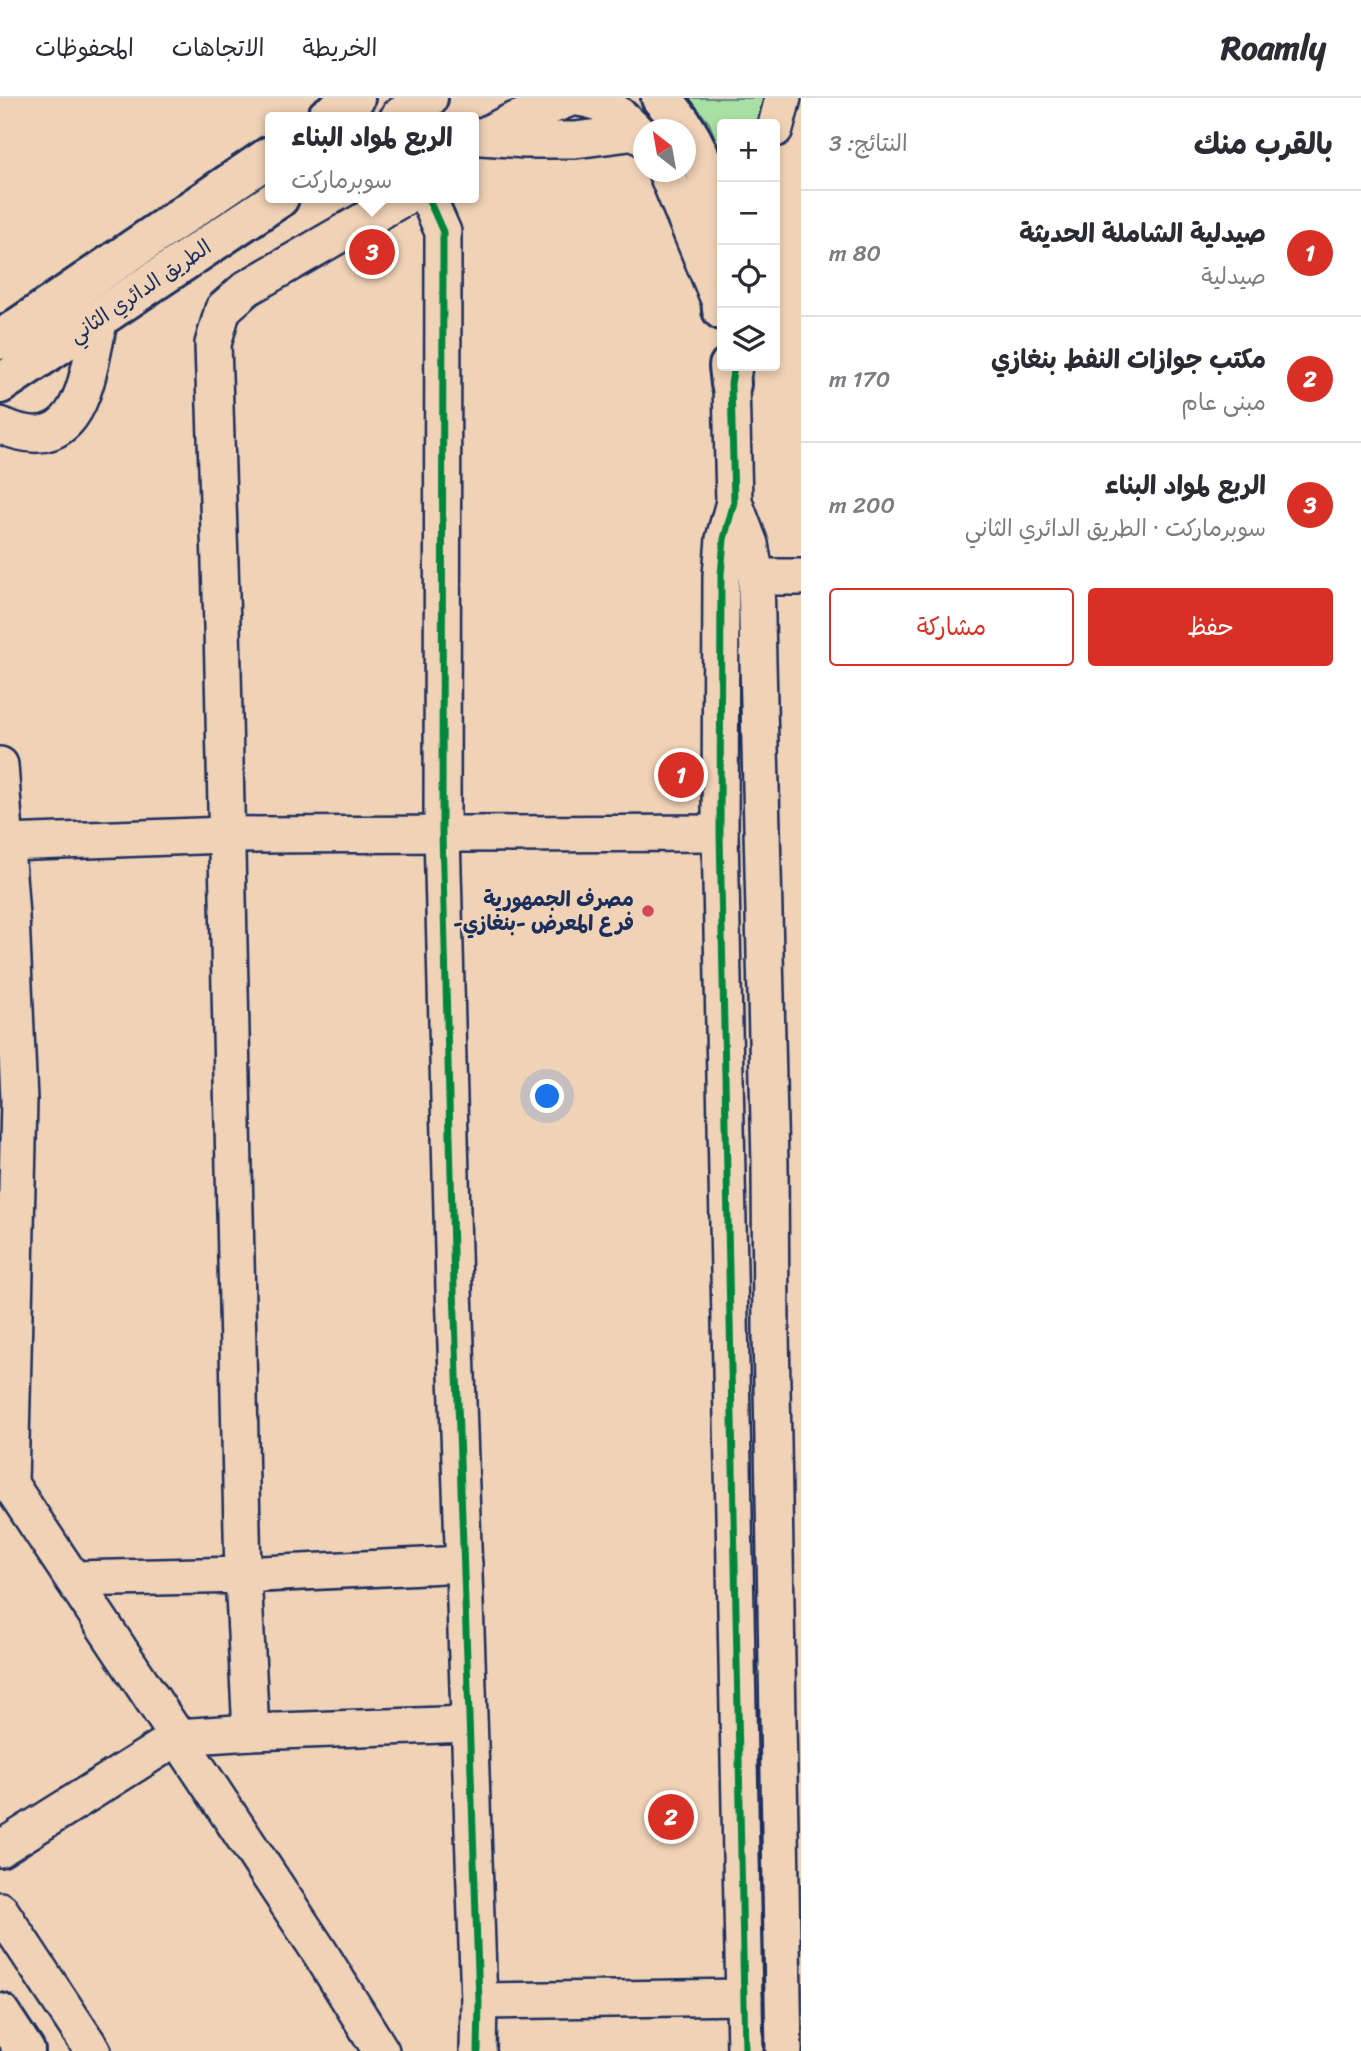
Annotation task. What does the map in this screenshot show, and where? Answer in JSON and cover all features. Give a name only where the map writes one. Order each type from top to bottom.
[{"type":"main road","points":[[334,112],[355,98]]},
{"type":"main road","points":[[661,98],[677,115],[698,149],[713,195],[722,308]]},
{"type":"main road","name":"الطريق الدائري الثاني","points":[[0,340],[265,160]]},
{"type":"main road","name":"الطريق الدائري الثاني","points":[[0,384],[272,203]]},
{"type":"main road","points":[[0,2012],[24,2051]]},
{"type":"street","points":[[479,138],[571,98]]},
{"type":"street","points":[[578,98],[595,100],[623,117],[633,128]]},
{"type":"street","points":[[778,119],[783,98]]},
{"type":"street","points":[[479,139],[575,140],[633,136]]},
{"type":"street","points":[[670,182],[722,308]]},
{"type":"street","points":[[251,1732],[243,1575],[222,613],[213,344],[223,309],[247,288],[394,203]]},
{"type":"street","points":[[430,203],[443,232],[442,833],[454,1289],[479,2001],[478,2051]]},
{"type":"street","points":[[0,425],[42,435],[61,426],[81,401],[100,318]]},
{"type":"street","points":[[731,372],[734,502],[724,539],[721,575],[720,832],[745,2051]]},
{"type":"street","points":[[734,502],[750,544],[756,577],[770,1242],[786,1331],[790,1835],[784,2051]]},
{"type":"street","points":[[756,577],[801,577]]},
{"type":"street","points":[[0,765],[19,1100],[5,1476],[319,1951],[381,2051]]},
{"type":"street","points":[[6,843],[226,835],[720,832]]},
{"type":"street","points":[[726,1159],[747,1169],[770,1164]]},
{"type":"street","points":[[728,1240],[736,1236],[754,1235],[770,1242]]},
{"type":"street","points":[[73,1579],[243,1575],[464,1564]]},
{"type":"street","points":[[0,1849],[178,1737],[469,1724]]},
{"type":"street","points":[[0,1910],[93,2051]]},
{"type":"street","points":[[479,2001],[744,1997]]},
{"type":"green space","points":[[689,98],[766,98],[762,119],[717,119],[717,144],[709,123]]},
{"type":"cycle path","points":[[430,203],[443,232],[442,833],[454,1289],[479,2001],[478,2051]]},
{"type":"cycle path","points":[[733,371],[731,384],[734,502],[724,539],[721,575],[720,833],[745,2051]]},
{"type":"place","name":"الربع لمواد البناء","points":[[372,252]]},
{"type":"place","name":"صيدلية الشاملة الحديثة","points":[[681,775]]},
{"type":"place","name":"مصرف الجمهورية -فرع المعرض -بنغازي","points":[[648,911]]},
{"type":"place","name":"مكتب جوازات النفط بنغازي","points":[[671,1817]]}]
